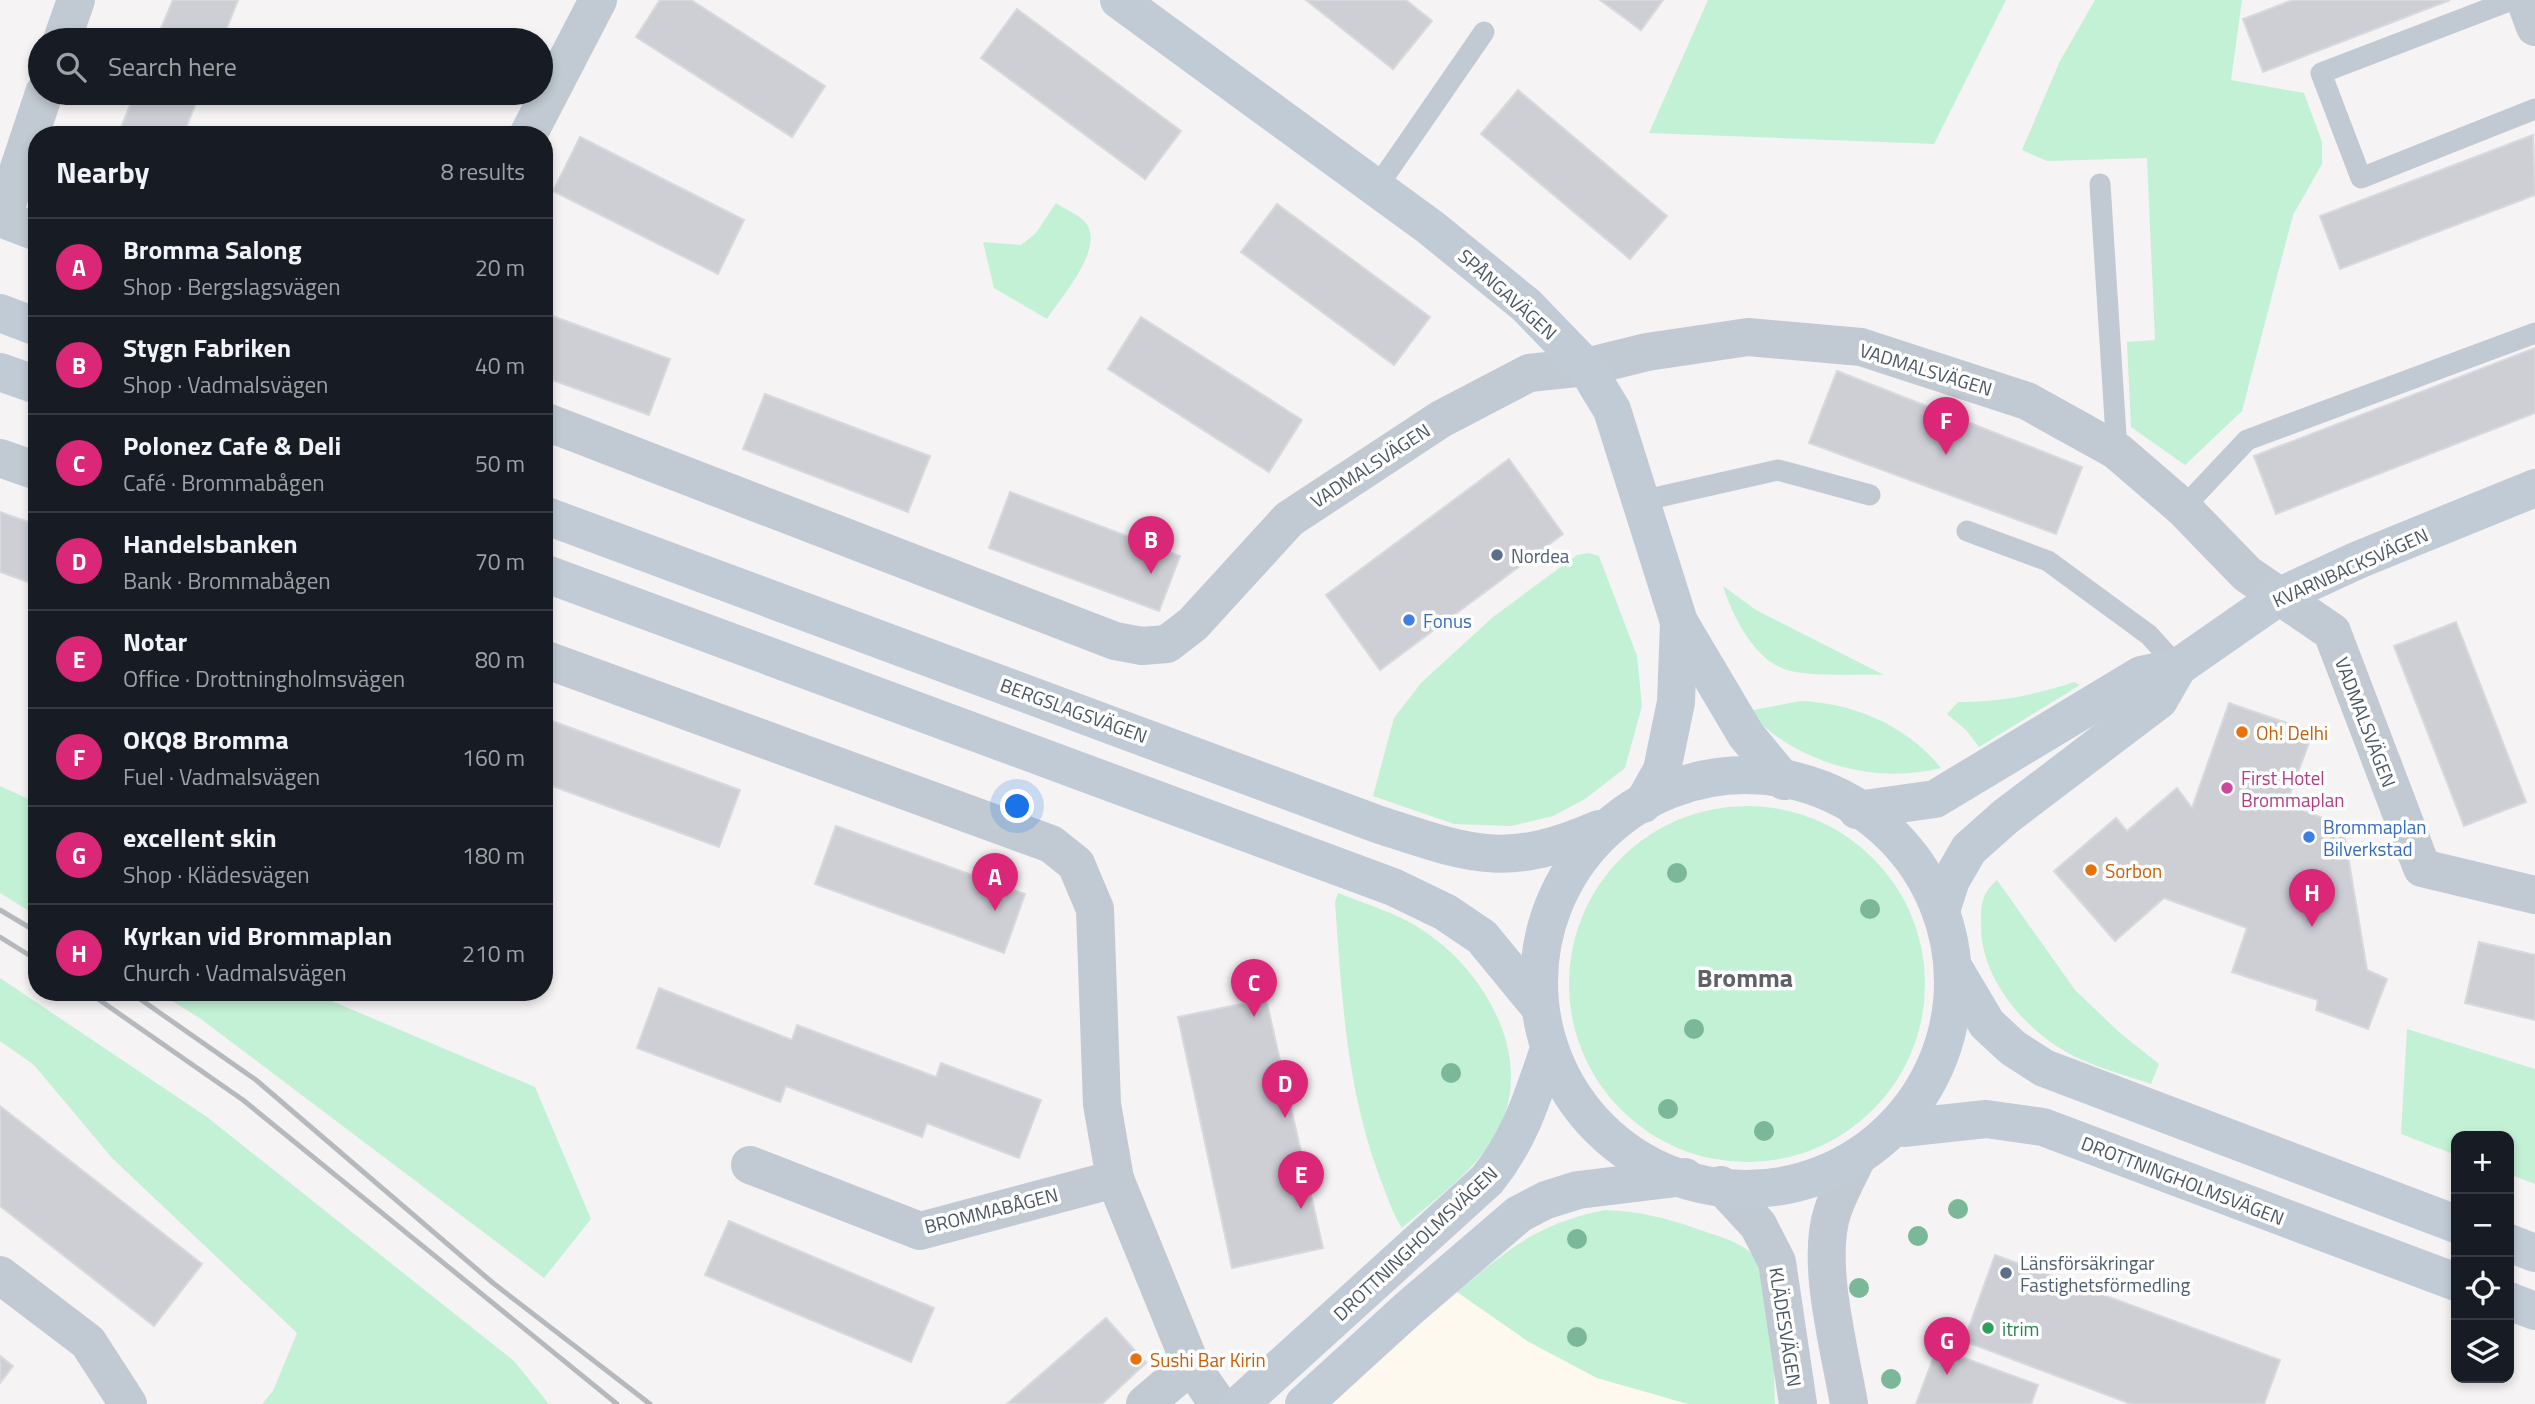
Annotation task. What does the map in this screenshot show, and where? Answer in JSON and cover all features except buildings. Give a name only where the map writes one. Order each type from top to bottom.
[{"type":"main road","name":"SPÅNGAVÄGEN","points":[[1121,1],[1377,187],[1526,305],[1586,367],[1612,410],[1679,622],[1746,735],[1784,781]]},
{"type":"main road","points":[[0,313],[28,324]]},
{"type":"main road","points":[[0,372],[28,383]]},
{"type":"main road","name":"KVARNBACKSVÄGEN","points":[[1857,810],[1935,799],[2141,675],[2178,667],[2280,596],[2358,560],[2535,488]]},
{"type":"main road","name":"BERGSLAGSVÄGEN","points":[[553,517],[1377,824],[1446,846],[1470,853],[1519,855],[1559,846],[1608,826]]},
{"type":"main road","points":[[553,576],[1393,887],[1446,912],[1482,937],[1537,1004]]},
{"type":"main road","name":"SPÅNGAVÄGEN","points":[[1643,804],[1662,770],[1673,716],[1679,622]]},
{"type":"main road","name":"KVARNBACKSVÄGEN","points":[[1941,911],[1951,880],[1969,849],[2005,817],[2159,700],[2178,667]]},
{"type":"main road","points":[[1304,1404],[1416,1301],[1519,1214],[1546,1200],[1578,1189],[1703,1181],[1771,1184],[1822,1174],[1856,1160],[1903,1128],[1940,1069],[1952,1028],[1955,970],[1950,939],[1941,911],[1923,876],[1900,845],[1857,810],[1812,787],[1784,781],[1744,778],[1711,781],[1683,787],[1643,804],[1608,826],[1566,871],[1549,903],[1539,939],[1537,1004],[1548,1052],[1572,1091],[1595,1118],[1634,1152],[1703,1181]]},
{"type":"main road","points":[[1955,970],[1987,1024],[2013,1048],[2044,1069],[2451,1222]]},
{"type":"main road","name":"DROTTNINGHOLMSVÄGEN","points":[[1240,1404],[1487,1180],[1508,1154],[1523,1126],[1548,1052]]},
{"type":"main road","name":"DROTTNINGHOLMSVÄGEN","points":[[1903,1128],[1986,1119],[2043,1127],[2451,1280]]},
{"type":"main road","points":[[2514,1245],[2535,1253]]},
{"type":"main road","points":[[2514,1303],[2535,1311]]},
{"type":"street","points":[[66,28],[76,0]]},
{"type":"street","points":[[553,87],[598,0]]},
{"type":"street","points":[[36,126],[41,105]]},
{"type":"street","points":[[533,126],[544,105]]},
{"type":"street","points":[[13,223],[28,160]]},
{"type":"street","name":"VADMALSVÄGEN","points":[[553,424],[1115,641],[1142,646],[1167,644],[1193,624],[1289,519],[1441,419],[1529,373],[1586,367],[1647,352],[1748,337],[1861,347],[2027,401],[2117,451],[2183,508],[2247,574],[2332,632],[2423,868],[2535,895]]},
{"type":"street","points":[[0,458],[28,468]]},
{"type":"street","points":[[553,662],[1051,844],[1076,864],[1095,909],[1102,1104],[1115,1179],[1191,1365],[1218,1404]]},
{"type":"street","points":[[1849,1404],[1829,1288],[1828,1261],[1832,1212],[1856,1160]]},
{"type":"street","name":"BROMMABÅGEN","points":[[750,1165],[920,1231],[1115,1179]]},
{"type":"street","name":"KLÄDESVÄGEN","points":[[1703,1181],[1758,1225],[1777,1262],[1798,1404]]},
{"type":"street","points":[[0,1275],[88,1342],[128,1404]]},
{"type":"street","points":[[1145,1404],[1191,1365]]},
{"type":"lane","points":[[2528,13],[2321,73],[2361,178],[2535,109]]},
{"type":"lane","points":[[1377,187],[1484,32]]},
{"type":"lane","points":[[2099,184],[2117,451]]},
{"type":"lane","points":[[2183,508],[2247,440],[2535,332]]},
{"type":"lane","points":[[1641,501],[1778,470],[1870,495]]},
{"type":"lane","points":[[1967,531],[2048,561],[2149,635],[2178,667]]},
{"type":"shaded area","points":[[1457,1292],[1529,1342],[1597,1378],[1688,1404],[1330,1404]]},
{"type":"green space","points":[[1708,0],[2006,0],[1934,144],[1649,133]]},
{"type":"green space","points":[[2095,0],[2242,0],[2231,80],[2304,93],[2322,142],[2322,164],[2293,215],[2242,411],[2185,465],[2131,427],[2127,342],[2155,340],[2147,158],[2047,161],[2022,150],[2060,61]]},
{"type":"green space","points":[[1056,203],[1084,221],[1090,231],[1090,243],[1080,271],[1047,319],[994,288],[983,242],[1021,245],[1036,233]]},
{"type":"green space","points":[[1588,553],[1599,556],[1637,656],[1642,706],[1625,768],[1585,799],[1553,816],[1511,826],[1454,824],[1373,796],[1394,718],[1421,683],[1493,617],[1577,555]]},
{"type":"green space","points":[[1723,586],[1756,610],[1884,675],[1814,674],[1778,666],[1756,649],[1747,637]]},
{"type":"green space","points":[[2074,682],[2080,685],[1979,747],[1966,730],[1947,714],[1958,702],[2017,697]]},
{"type":"green space","points":[[1801,701],[1840,706],[1878,720],[1912,740],[1941,768],[1889,774],[1837,765],[1789,744],[1767,729],[1748,711]]},
{"type":"green space","points":[[0,786],[28,799],[28,910],[0,893]]},
{"type":"green space","points":[[1747,806],[1782,809],[1815,819],[1846,836],[1873,858],[1895,885],[1912,916],[1922,949],[1925,984],[1922,1019],[1912,1052],[1895,1083],[1873,1110],[1846,1132],[1815,1149],[1782,1159],[1747,1162],[1712,1159],[1679,1149],[1648,1132],[1621,1110],[1599,1083],[1582,1052],[1572,1019],[1569,984],[1572,949],[1582,916],[1599,885],[1621,858],[1648,836],[1679,819],[1712,809]]},
{"type":"green space","points":[[1997,880],[2075,990],[2120,1033],[2159,1064],[2151,1084],[2088,1063],[2062,1049],[2044,1037],[2012,1006],[1990,969],[1981,928],[1983,901],[1987,891]]},
{"type":"green space","points":[[1338,893],[1402,918],[1444,947],[1466,968],[1484,992],[1508,1047],[1511,1077],[1507,1106],[1496,1134],[1465,1173],[1402,1228],[1390,1204],[1369,1144],[1353,1076],[1340,973],[1335,902]]},
{"type":"green space","points":[[0,978],[28,997],[28,1001],[34,1001],[207,1117],[514,1361],[549,1404],[262,1404],[273,1391],[297,1333],[112,1158],[34,1065],[0,1041]]},
{"type":"green space","points":[[172,1001],[331,1001],[535,1087],[591,1219],[544,1278],[201,1019]]},
{"type":"green space","points":[[2407,1029],[2535,1069],[2535,1184],[2514,1176],[2514,1131],[2451,1131],[2451,1153],[2401,1134]]},
{"type":"green space","points":[[1605,1210],[1676,1222],[1742,1246],[1753,1255],[1761,1268],[1770,1305],[1775,1404],[1688,1404],[1597,1378],[1529,1342],[1457,1292],[1525,1240],[1560,1223]]},
{"type":"railway","points":[[0,910],[28,927]]},
{"type":"railway","points":[[0,937],[28,954]]},
{"type":"railway","points":[[101,1001],[243,1100],[617,1404]]},
{"type":"railway","points":[[143,1001],[256,1080],[493,1283],[650,1404]]},
{"type":"place","name":"OKQ8 Bromma","points":[[1946,455]]},
{"type":"place","name":"Nordea","points":[[1497,555]]},
{"type":"place","name":"Stygn Fabriken","points":[[1151,574]]},
{"type":"place","name":"Fonus","points":[[1409,620]]},
{"type":"place","name":"Oh! Delhi","points":[[2242,732]]},
{"type":"place","name":"First Hotel Brommaplan","points":[[2227,788]]},
{"type":"place","name":"Brommaplan Bilverkstad","points":[[2309,837]]},
{"type":"place","name":"Sorbon","points":[[2091,870]]},
{"type":"place","name":"Bromma Salong","points":[[995,911]]},
{"type":"place","name":"Kyrkan vid Brommaplan","points":[[2312,927]]},
{"type":"place","name":"Polonez Cafe & Deli","points":[[1254,1017]]},
{"type":"place","name":"Handelsbanken","points":[[1285,1118]]},
{"type":"place","name":"Notar","points":[[1301,1209]]},
{"type":"place","name":"Länsförsäkringar Fastighetsförmedling","points":[[2006,1273]]},
{"type":"place","name":"itrim","points":[[1988,1328]]},
{"type":"place","name":"Sushi Bar Kirin","points":[[1136,1359]]},
{"type":"place","name":"excellent skin","points":[[1947,1375]]},
{"type":"district","name":"Bromma","points":[[1745,977]]}]
